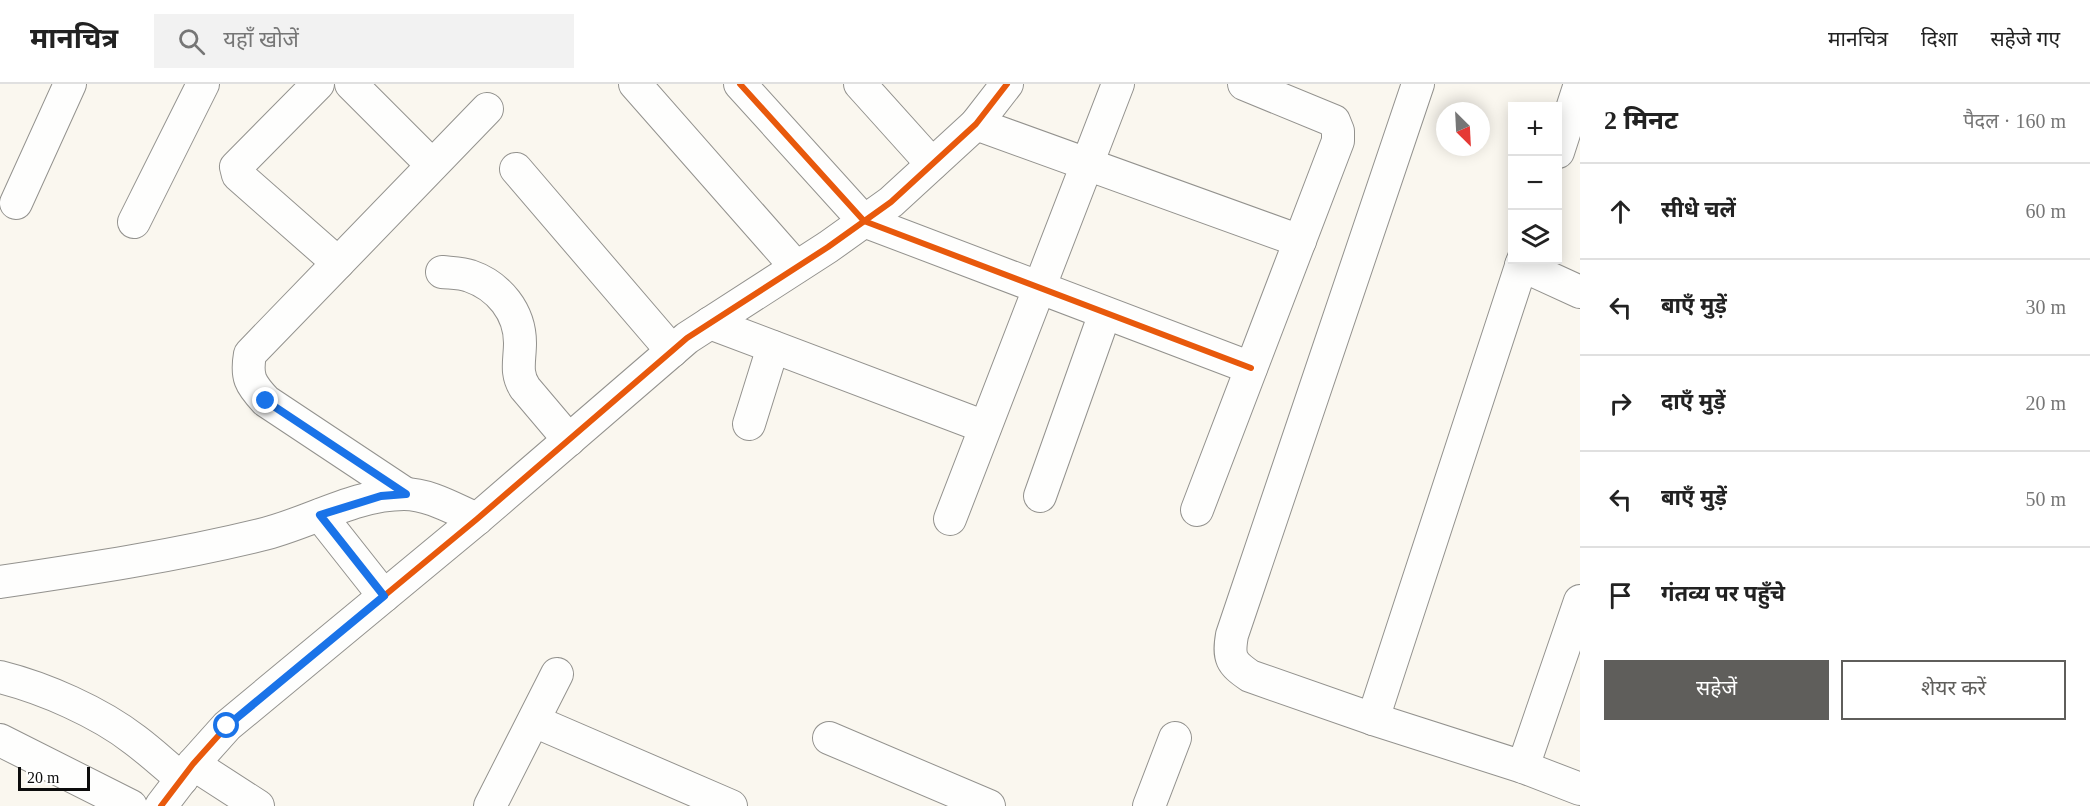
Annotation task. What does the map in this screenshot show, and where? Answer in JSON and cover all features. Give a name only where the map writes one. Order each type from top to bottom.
[{"type":"street","points":[[16,202],[70,84]]},
{"type":"street","points":[[134,222],[203,84]]},
{"type":"street","points":[[318,84],[236,167],[238,175],[338,263]]},
{"type":"street","points":[[351,84],[432,165]]},
{"type":"street","points":[[635,84],[796,267]]},
{"type":"street","points":[[740,84],[864,221],[1251,368]]},
{"type":"street","points":[[860,84],[932,164]]},
{"type":"street","points":[[161,806],[227,726],[477,519],[687,338],[891,202],[976,124],[1006,84]]},
{"type":"street","points":[[950,519],[1118,84]]},
{"type":"street","points":[[1197,510],[1338,141],[1338,131],[1334,121],[1244,84]]},
{"type":"street","points":[[1418,84],[1232,635],[1230,650],[1234,666],[1250,676],[1373,719],[1523,767],[1580,789]]},
{"type":"street","points":[[1562,137],[1580,84]]},
{"type":"street","points":[[406,494],[266,401],[253,387],[248,370],[250,354],[487,109]]},
{"type":"street","points":[[976,124],[1300,241]]},
{"type":"street","points":[[516,169],[672,351]]},
{"type":"street","points":[[1373,719],[1521,264]]},
{"type":"street","points":[[1526,264],[1580,292]]},
{"type":"street","points":[[442,272],[468,275],[492,287],[510,306],[520,331],[519,379],[569,440]]},
{"type":"street","points":[[1041,496],[1105,313]]},
{"type":"street","points":[[710,323],[985,427]]},
{"type":"street","points":[[749,424],[773,347]]},
{"type":"street","points":[[0,582],[150,559],[263,535],[381,496],[406,494],[429,498],[477,519]]},
{"type":"street","points":[[320,515],[384,596]]},
{"type":"street","points":[[1523,767],[1580,601]]},
{"type":"street","points":[[493,805],[557,674]]},
{"type":"street","points":[[0,677],[20,681],[78,706],[188,771],[258,806]]},
{"type":"street","points":[[534,721],[730,806]]},
{"type":"street","points":[[829,738],[989,806]]},
{"type":"street","points":[[1149,806],[1175,738]]},
{"type":"street","points":[[0,740],[131,806]]},
{"type":"cycle path","points":[[740,84],[864,221],[1251,368]]},
{"type":"cycle path","points":[[161,806],[193,764],[227,726],[477,519],[687,338],[828,247],[891,202],[976,124],[1007,84]]},
{"type":"route","points":[[227,726],[384,596],[320,515],[381,496],[406,494],[266,401]]}]
